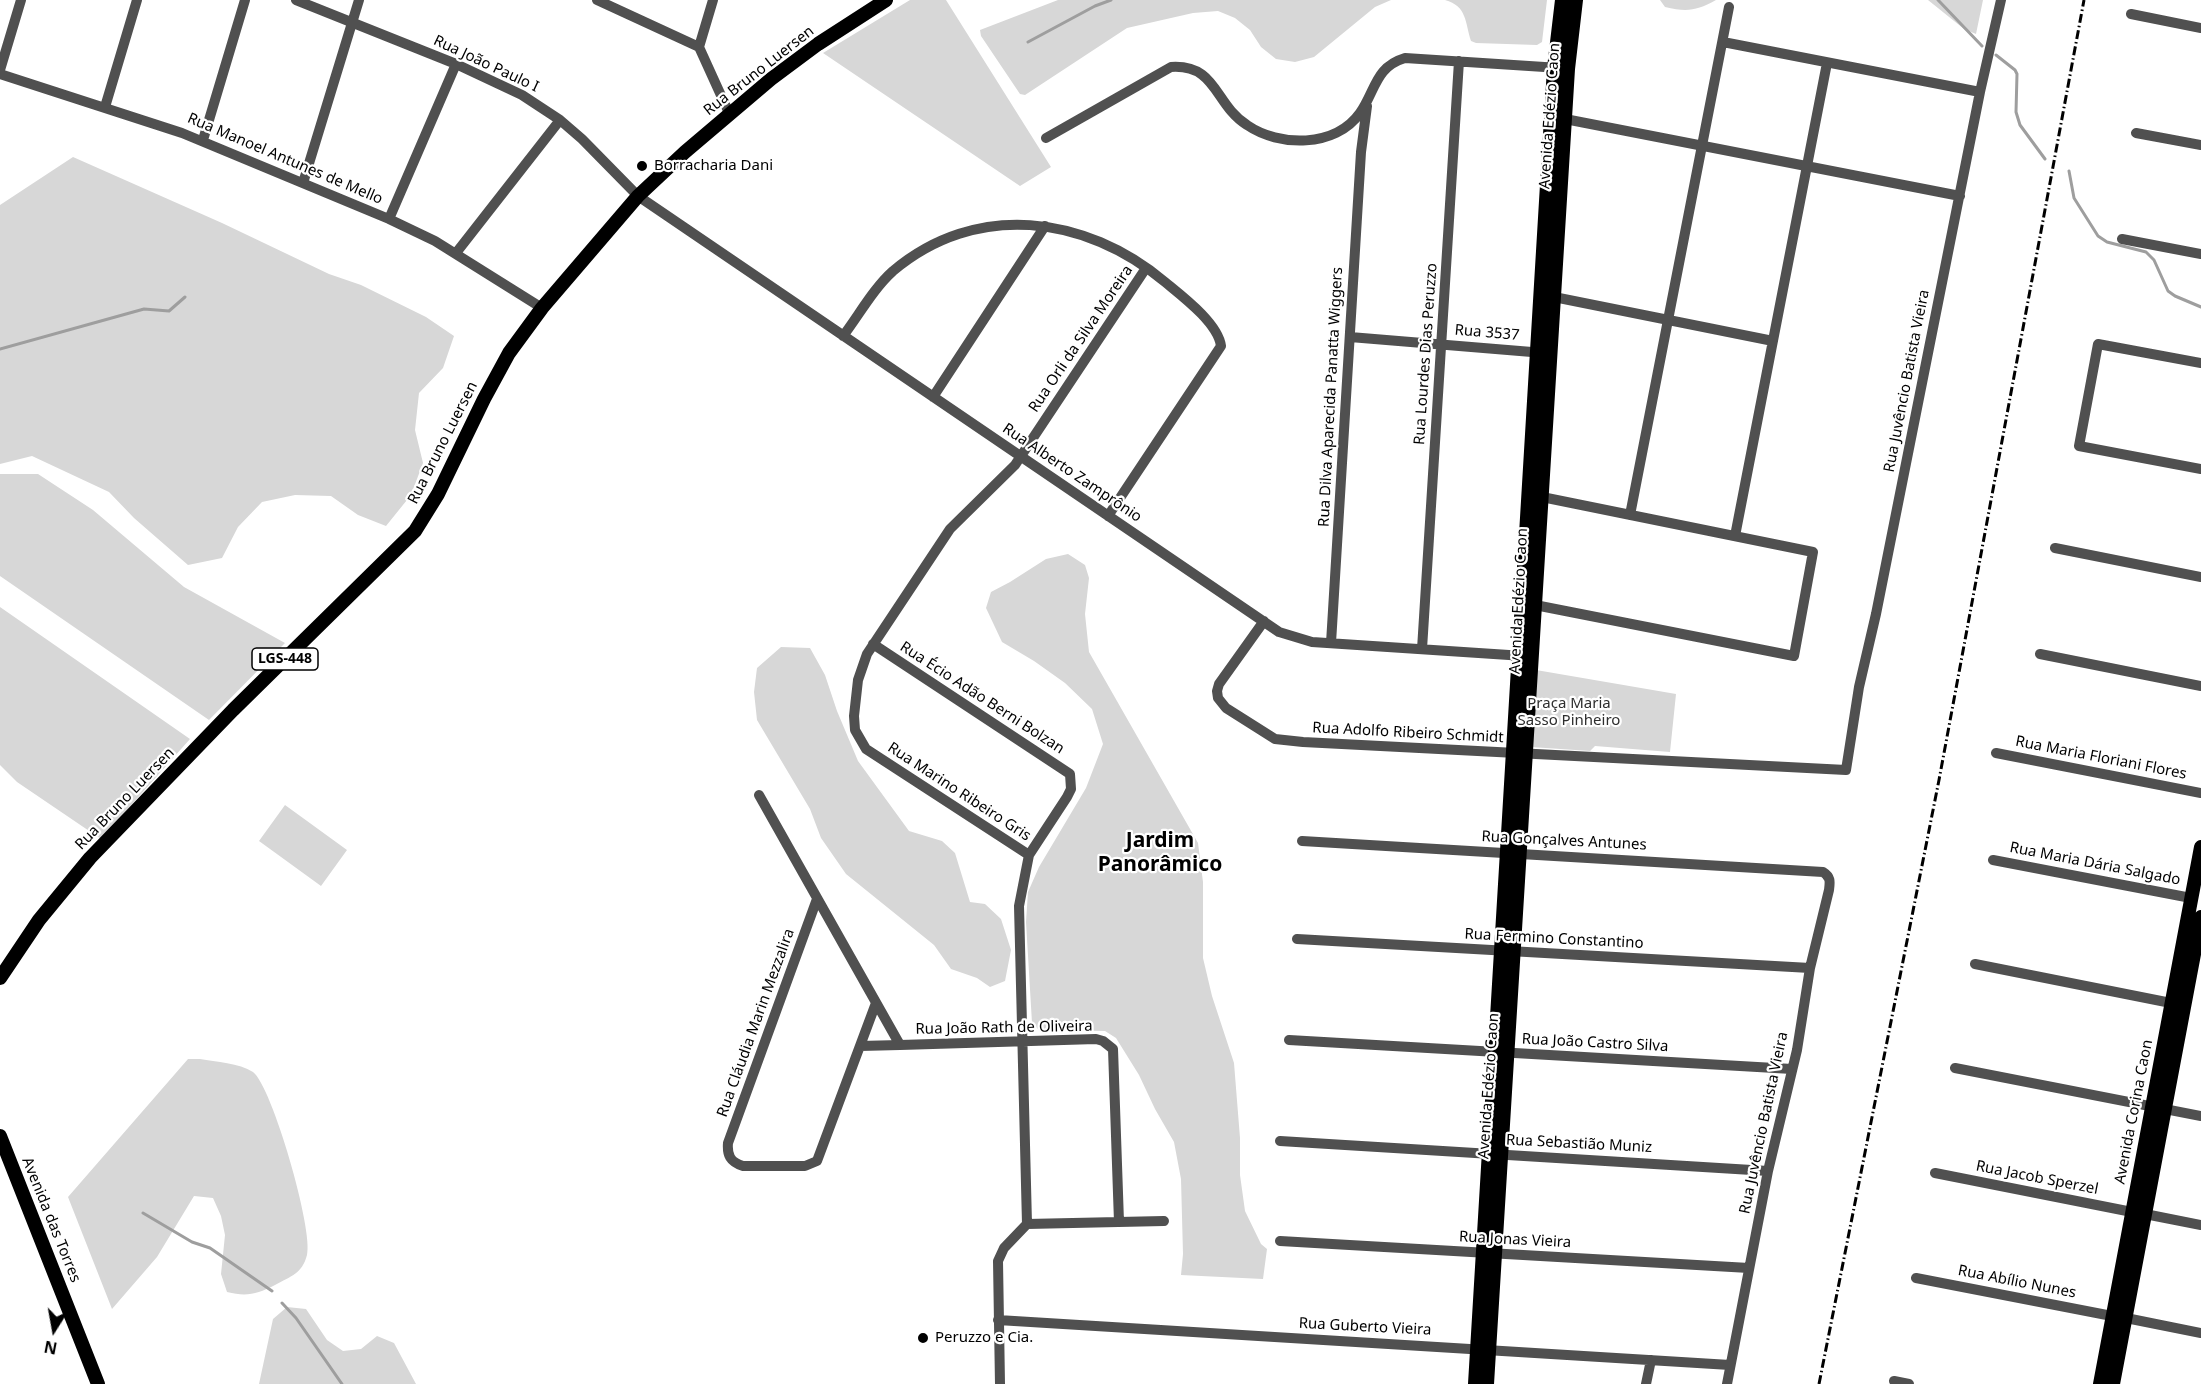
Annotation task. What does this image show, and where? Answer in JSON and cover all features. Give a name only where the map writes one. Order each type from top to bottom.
[{"type":"main road","name":"Rua Bruno Luersen","points":[[0,978],[39,920],[98,850],[226,717],[415,531],[438,495],[495,377],[520,336],[638,195],[729,113],[818,44],[886,0]]},
{"type":"main road","name":"Avenida Edézio Caon","points":[[1525,656],[1535,605],[1542,497],[1544,352],[1554,68],[1562,0]]},
{"type":"main road","name":"Avenida Edézio Caon","points":[[1475,1384],[1483,1349],[1544,352],[1554,297],[1568,69],[1576,0]]},
{"type":"main road","name":"Avenida Corina Caon","points":[[2158,1108],[2171,1003],[2201,846]]},
{"type":"main road","name":"Avenida Corina Caon","points":[[2100,1384],[2119,1317],[2158,1108],[2201,917]]},
{"type":"main road","name":"Avenida das Torres","points":[[0,1136],[98,1384]]},
{"type":"main road","name":"Avenida Corina Caon","points":[[2113,1384],[2119,1317]]},
{"type":"main road","name":"Avenida Edézio Caon","points":[[1483,1349],[1487,1384]]},
{"type":"street","points":[[0,70],[21,0]]},
{"type":"street","points":[[105,107],[136,0]]},
{"type":"street","points":[[203,140],[245,0]]},
{"type":"street","name":"Rua João Paulo I","points":[[296,0],[456,64],[522,95],[560,120],[598,154],[638,195]]},
{"type":"street","points":[[303,183],[359,0]]},
{"type":"street","points":[[597,0],[699,47],[729,113]]},
{"type":"street","points":[[699,47],[713,0]]},
{"type":"street","name":"Rua Juvêncio Batista Vieira","points":[[1846,770],[1862,672],[1980,92],[2001,0]]},
{"type":"street","points":[[1630,515],[1729,7]]},
{"type":"street","points":[[2131,14],[2201,28]]},
{"type":"street","points":[[1723,42],[1980,92]]},
{"type":"street","points":[[1047,138],[1171,67],[1183,66],[1202,73],[1209,79],[1233,114],[1255,131],[1267,136],[1299,141],[1332,134],[1346,126],[1360,113],[1381,74],[1396,61],[1417,58],[1568,69]]},
{"type":"street","name":"Rua Lourdes Dias Peruzzo","points":[[1422,649],[1459,61]]},
{"type":"street","points":[[1735,536],[1827,63]]},
{"type":"street","points":[[389,219],[456,64]]},
{"type":"street","name":"Rua Manoel Antunes de Mello","points":[[0,74],[203,140],[389,219],[456,253],[542,308]]},
{"type":"street","name":"Rua Dilva Aparecida Panatta Wiggers","points":[[1331,643],[1361,153],[1368,100]]},
{"type":"street","points":[[1565,119],[1960,196]]},
{"type":"street","points":[[456,253],[560,120]]},
{"type":"street","points":[[1346,126],[1354,135],[1361,153]]},
{"type":"street","points":[[2136,133],[2201,145]]},
{"type":"street","name":"Rua Alberto Zamprônio","points":[[638,195],[1279,632],[1296,638],[1331,643],[1525,656]]},
{"type":"street","points":[[843,336],[891,273],[922,251],[963,232],[986,226],[1016,223],[1045,226],[1090,237],[1113,247],[1146,268],[1200,313],[1216,331],[1221,346],[1108,516]]},
{"type":"street","points":[[933,397],[1045,226]]},
{"type":"street","points":[[2122,239],[2201,254]]},
{"type":"street","name":"Rua Orli da Silva Moreira","points":[[1021,457],[1146,268]]},
{"type":"street","points":[[1554,297],[1773,341]]},
{"type":"street","name":"Rua 3537","points":[[1350,338],[1544,352]]},
{"type":"street","points":[[2201,363],[2098,344],[2079,446],[2201,470]]},
{"type":"street","name":"Rua Marino Ribeiro Gris","points":[[1021,457],[1004,477],[950,529],[873,644],[861,666],[854,706],[855,730],[861,741],[876,757],[1029,855]]},
{"type":"street","points":[[1535,605],[1794,656],[1814,552],[1542,497]]},
{"type":"street","points":[[2055,548],[2201,577]]},
{"type":"street","name":"Rua Adolfo Ribeiro Schmidt","points":[[1264,621],[1216,691],[1221,703],[1266,735],[1286,741],[1846,770]]},
{"type":"street","name":"Rua Écio Adão Berni Bolzan","points":[[873,644],[1070,774],[1071,781],[1067,797],[1029,855]]},
{"type":"street","points":[[2040,654],[2201,686]]},
{"type":"street","name":"Rua Maria Floriani Flores","points":[[1996,753],[2201,793]]},
{"type":"street","name":"Rua João Rath de Oliveira","points":[[759,795],[900,1045],[1096,1039],[1103,1041],[1113,1049],[1119,1222]]},
{"type":"street","name":"Rua Gonçalves Antunes","points":[[1302,841],[1824,872]]},
{"type":"street","points":[[1027,1224],[1019,906],[1029,855]]},
{"type":"street","name":"Rua Maria Dária Salgado","points":[[1993,860],[2191,898]]},
{"type":"street","name":"Rua Juvêncio Batista Vieira","points":[[1727,1384],[1768,1171],[1799,1040],[1810,969],[1829,890],[1830,882],[1828,875],[1824,872]]},
{"type":"street","name":"Rua Cláudia Marin Mezzalira","points":[[817,898],[728,1143],[727,1152],[730,1159],[735,1164],[743,1166],[814,1164],[819,1158],[860,1046]]},
{"type":"street","name":"Rua Fermino Constantino","points":[[1298,939],[1810,969]]},
{"type":"street","points":[[1975,964],[2171,1003]]},
{"type":"street","points":[[876,1003],[860,1046],[900,1045]]},
{"type":"street","name":"Rua João Castro Silva","points":[[1289,1040],[1792,1069]]},
{"type":"street","points":[[1956,1068],[2201,1116]]},
{"type":"street","name":"Rua Sebastião Muniz","points":[[1280,1141],[1768,1171]]},
{"type":"street","name":"Rua Jacob Sperzel","points":[[1935,1173],[2201,1225]]},
{"type":"street","points":[[1000,1384],[998,1261],[1004,1248],[1027,1224],[1164,1221]]},
{"type":"street","name":"Rua Jonas Vieira","points":[[1280,1241],[1749,1268]]},
{"type":"street","name":"Rua Abílio Nunes","points":[[1916,1278],[2201,1333]]},
{"type":"street","name":"Rua Guberto Vieira","points":[[998,1320],[1730,1365]]},
{"type":"street","points":[[1646,1384],[1651,1360]]},
{"type":"street","points":[[1894,1381],[1909,1384]]},
{"type":"green space","points":[[910,0],[946,0],[1051,167],[1020,186],[823,53]]},
{"type":"green space","points":[[1058,0],[1391,0],[1375,7],[1314,57],[1295,62],[1276,59],[1261,47],[1250,30],[1235,18],[1218,11],[1193,13],[1127,28],[1025,95],[1020,94],[981,36],[980,30]]},
{"type":"green space","points":[[1445,0],[1547,0],[1542,42],[1537,45],[1471,41],[1466,21],[1458,6]]},
{"type":"green space","points":[[1660,0],[1716,0],[1697,8],[1679,10],[1665,7]]},
{"type":"green space","points":[[1928,0],[1983,0],[1976,34],[1964,29]]},
{"type":"green space","points":[[73,157],[222,223],[329,274],[361,285],[426,317],[454,336],[443,368],[419,393],[415,430],[423,463],[411,495],[386,526],[358,515],[331,496],[295,495],[262,502],[238,527],[222,558],[188,565],[134,518],[109,492],[32,456],[0,464],[0,205]]},
{"type":"green space","points":[[0,474],[38,474],[93,510],[184,587],[285,643],[209,720],[0,576]]},
{"type":"green space","points":[[1068,554],[1085,565],[1089,578],[1085,614],[1089,652],[1198,843],[1203,882],[1203,958],[1212,996],[1234,1063],[1240,1138],[1240,1175],[1245,1211],[1261,1244],[1267,1249],[1263,1279],[1181,1275],[1183,1254],[1181,1179],[1174,1142],[1139,1075],[1116,1038],[1105,1031],[1039,1030],[1032,1023],[1026,922],[1028,892],[1039,867],[1086,788],[1103,744],[1092,709],[1065,683],[1002,642],[986,608],[991,592],[1046,559]]},
{"type":"green space","points":[[0,607],[190,739],[101,839],[17,782],[0,765]]},
{"type":"green space","points":[[781,647],[810,648],[825,675],[858,761],[909,831],[942,841],[955,853],[970,902],[985,904],[1001,919],[1011,950],[1005,981],[990,987],[977,978],[951,969],[934,945],[846,874],[821,838],[810,809],[757,720],[754,692],[757,668]]},
{"type":"green space","name":"Praça Maria Sasso Pinheiro","points":[[1536,670],[1676,694],[1670,752],[1595,746],[1590,751],[1531,747]]},
{"type":"green space","points":[[285,805],[347,850],[321,886],[259,841]]},
{"type":"green space","points":[[188,1059],[200,1059],[247,1069],[253,1072],[261,1083],[280,1130],[298,1190],[307,1241],[305,1261],[295,1274],[263,1291],[252,1294],[227,1292],[221,1274],[225,1235],[221,1216],[213,1198],[194,1196],[157,1257],[112,1309],[68,1197]]},
{"type":"green space","points":[[287,1307],[306,1309],[327,1340],[343,1351],[361,1349],[377,1336],[394,1343],[416,1384],[259,1384],[273,1319]]},
{"type":"waterway","points":[[1028,42],[1095,6],[1111,0]]},
{"type":"waterway","points":[[1938,0],[1982,46]]},
{"type":"waterway","points":[[1996,55],[2017,74],[2016,112],[2020,125],[2045,159]]},
{"type":"waterway","points":[[2069,171],[2074,198],[2098,236],[2107,242],[2146,252],[2154,260],[2168,291],[2201,307]]},
{"type":"waterway","points":[[0,349],[144,309],[169,311],[185,297]]},
{"type":"waterway","points":[[143,1213],[192,1242],[210,1248],[272,1291]]},
{"type":"waterway","points":[[282,1303],[296,1318],[342,1384]]},
{"type":"railway","points":[[1819,1384],[1939,780],[2084,0]]},
{"type":"place","name":"Borracharia Dani","points":[[642,166]]},
{"type":"place","name":"Peruzzo e Cia.","points":[[923,1338]]},
{"type":"district","name":"Jardim Panorâmico","points":[[1160,853]]}]
